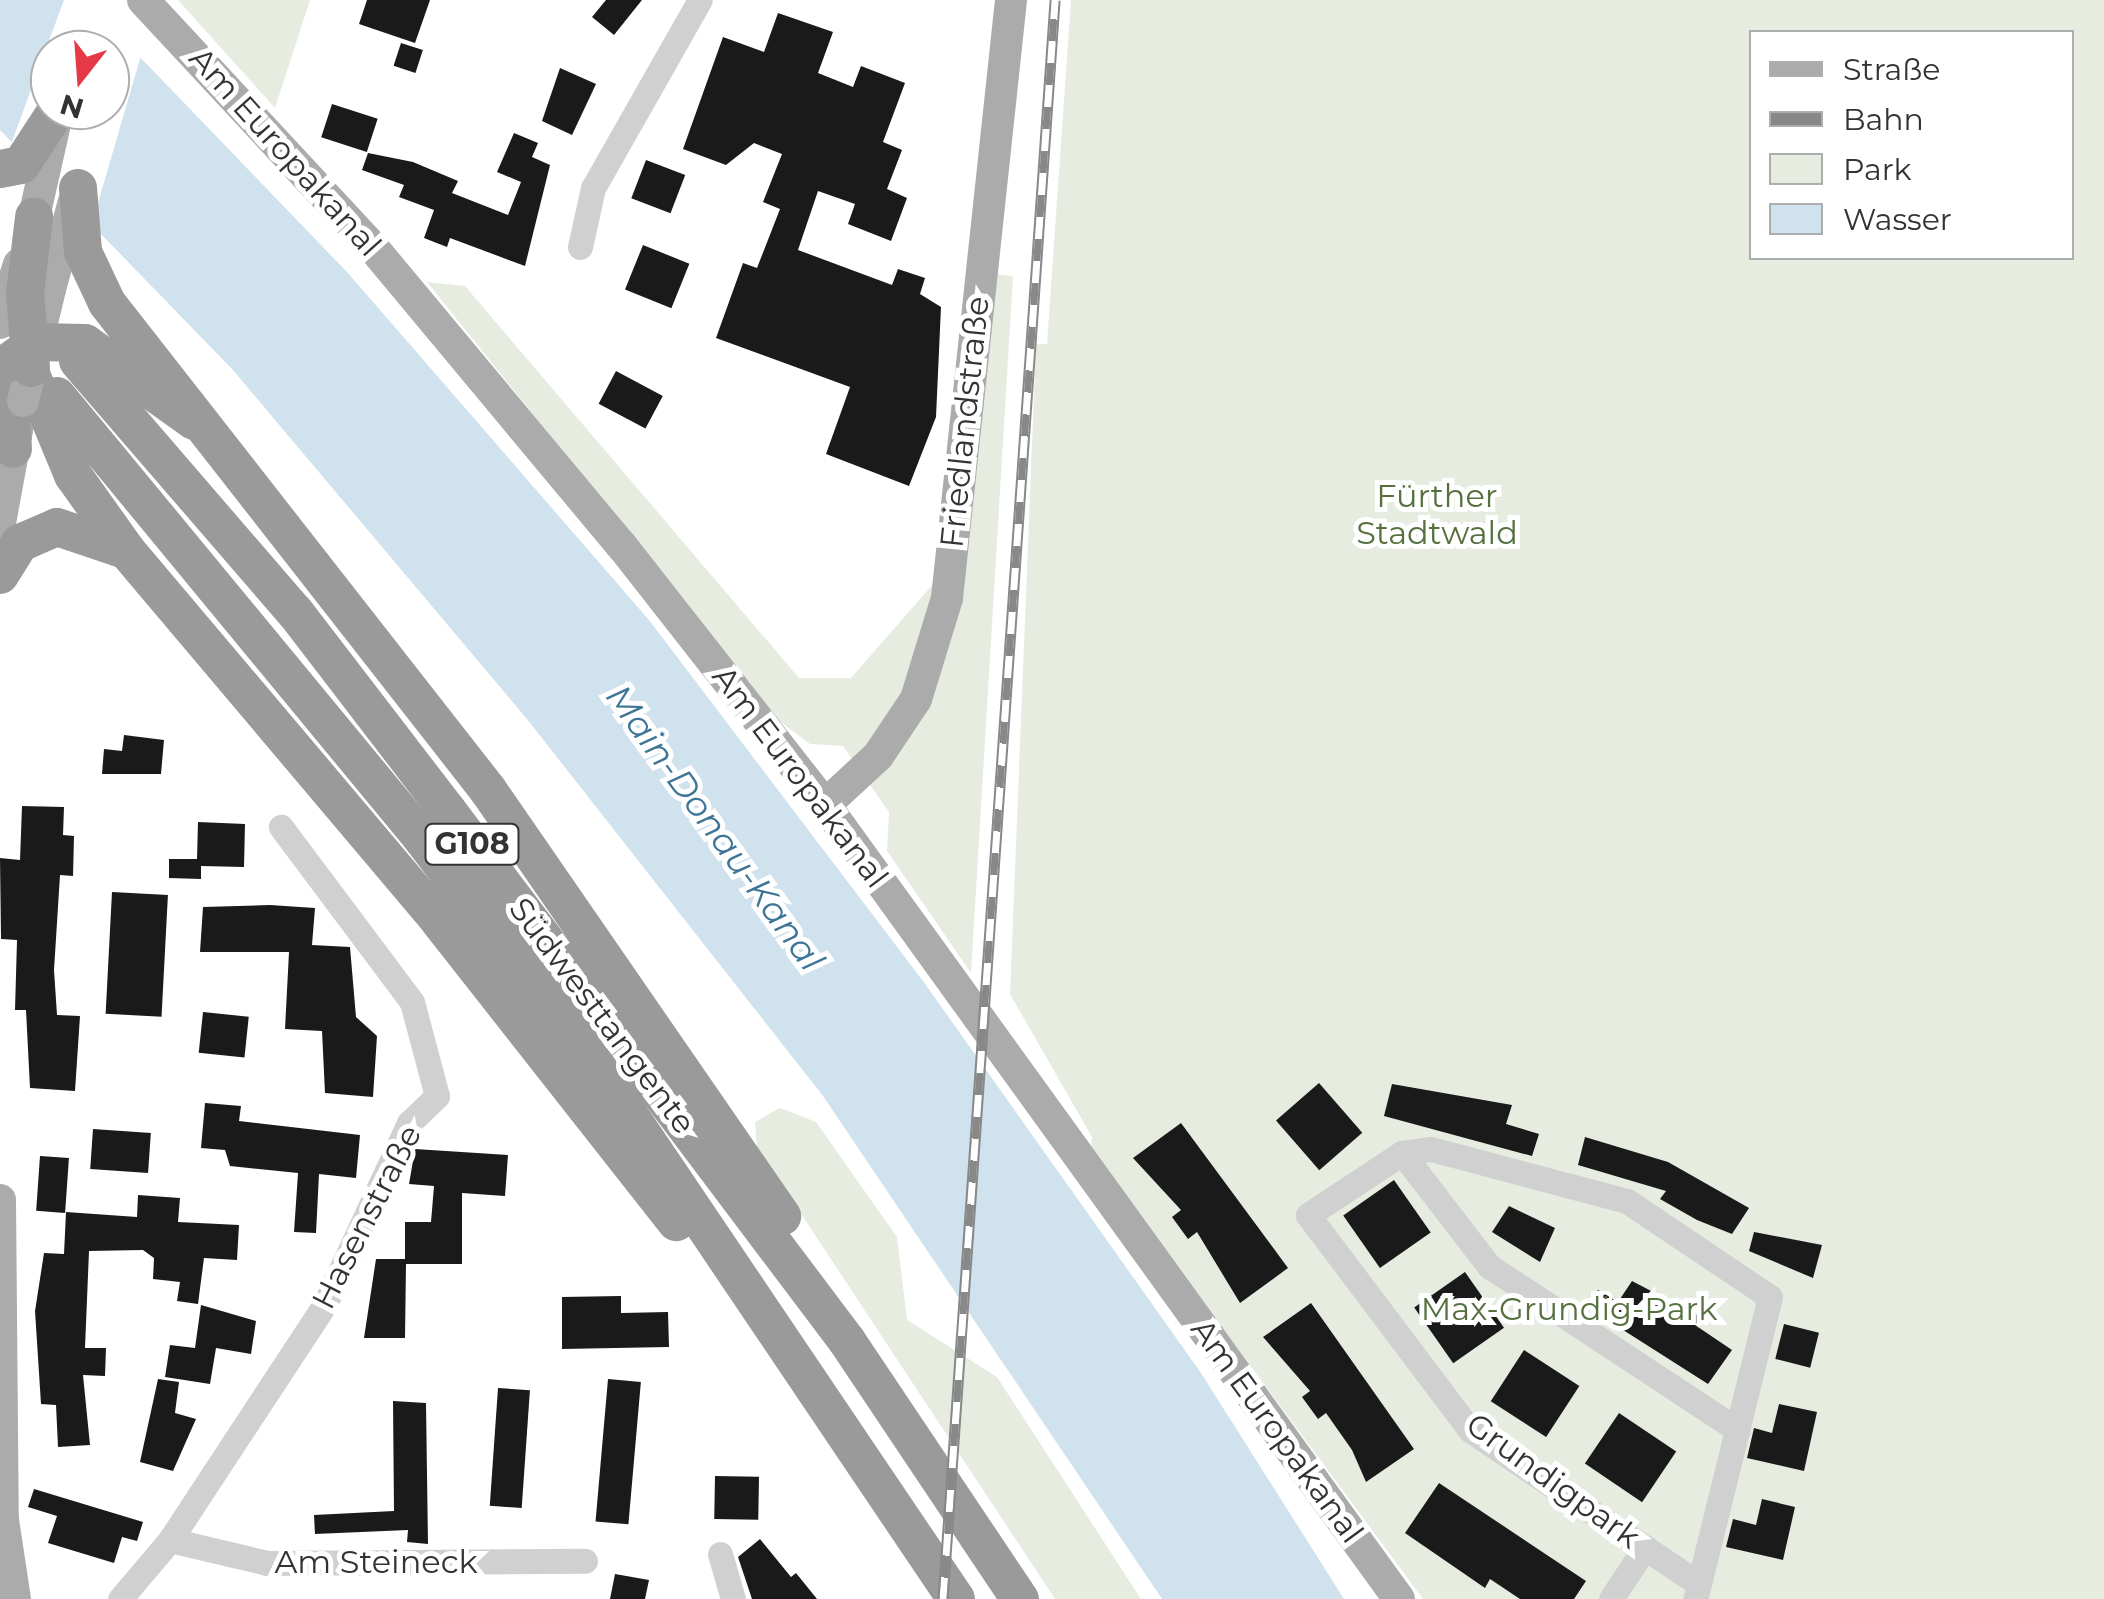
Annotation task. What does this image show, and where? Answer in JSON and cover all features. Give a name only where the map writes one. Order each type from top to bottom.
[{"type":"highway","points":[[0,168],[21,165],[45,130]]},
{"type":"highway","points":[[78,188],[79,233],[100,292],[197,426],[488,790],[820,1274],[847,1341]]},
{"type":"highway","points":[[13,449],[19,343],[34,217]]},
{"type":"highway","points":[[0,258],[19,343],[52,434],[127,551],[440,922],[681,1228],[788,1340]]},
{"type":"highway","points":[[19,343],[102,348],[197,426]]},
{"type":"highway","name":"Südwesttangente","points":[[19,343],[421,837],[788,1340],[956,1599]]},
{"type":"highway","name":"Südwesttangente","points":[[78,361],[295,612],[847,1341],[1020,1599]]},
{"type":"highway","points":[[0,575],[20,543],[57,527],[127,551]]},
{"type":"main road","name":"Am Europakanal","points":[[143,0],[527,428],[825,806],[1400,1599]]},
{"type":"main road","name":"Friedlandstraße","points":[[825,806],[878,756],[916,699],[947,598],[1012,0]]},
{"type":"main road","points":[[34,217],[54,130]]},
{"type":"main road","points":[[19,343],[78,188]]},
{"type":"main road","points":[[0,524],[13,449]]},
{"type":"main road","points":[[0,1200],[3,1520],[15,1599]]},
{"type":"street","points":[[580,247],[593,188],[700,0]]},
{"type":"street","name":"Hasenstraße","points":[[120,1599],[170,1540],[326,1304],[409,1123],[437,1096],[412,1002],[281,827]]},
{"type":"street","name":"Grundigpark","points":[[1431,1149],[1627,1201],[1770,1297],[1738,1430],[1697,1591],[1644,1547],[1470,1430],[1308,1215],[1402,1153],[1431,1149]]},
{"type":"street","points":[[1402,1153],[1489,1266],[1738,1430]]},
{"type":"street","name":"Am Steineck","points":[[170,1540],[267,1563],[584,1561]]},
{"type":"street","points":[[1611,1599],[1644,1547]]},
{"type":"street","points":[[720,1554],[733,1599]]},
{"type":"green space","points":[[178,0],[310,0],[275,108]]},
{"type":"green space","name":"Fürther Stadtwald","points":[[1071,0],[2104,0],[2104,1599],[1423,1599],[1091,1150],[1092,1137],[1010,994],[1036,344],[1047,344]]},
{"type":"green space","points":[[996,274],[1013,276],[971,973],[887,851],[889,812],[843,746],[810,744],[778,720],[427,282],[465,286],[799,678],[851,678],[969,543]]},
{"type":"green space","points":[[780,1108],[816,1122],[897,1237],[907,1320],[997,1377],[1141,1599],[1055,1599],[757,1147],[755,1122]]},
{"type":"water","name":"Main-Donau-Kanal","points":[[0,0],[85,0],[114,30],[30,30],[30,130],[130,130],[130,47],[347,272],[649,620],[923,981],[1201,1373],[1344,1599],[1162,1599],[823,1096],[527,719],[232,369],[0,130]]},
{"type":"pier","points":[[64,0],[92,0],[121,30],[53,30]]},
{"type":"pier","points":[[130,40],[142,52],[130,93]]},
{"type":"pier","points":[[30,93],[30,130],[119,130],[98,203],[97,237],[10,147]]},
{"type":"building","points":[[367,0],[430,0],[415,43],[359,24]]},
{"type":"building","points":[[606,0],[642,0],[614,35],[592,17]]},
{"type":"building","points":[[778,13],[833,32],[818,73],[853,87],[861,66],[905,83],[883,142],[902,150],[887,189],[907,198],[891,241],[848,224],[855,204],[818,191],[798,250],[892,285],[898,269],[925,278],[920,294],[941,307],[936,417],[909,486],[826,454],[850,387],[716,338],[743,263],[757,268],[780,209],[763,202],[782,154],[754,143],[726,165],[683,149],[723,37],[764,52]]},
{"type":"building","points":[[401,43],[423,50],[415,73],[394,66]]},
{"type":"building","points":[[560,68],[596,84],[572,135],[542,121]]},
{"type":"building","points":[[332,104],[378,119],[367,152],[321,137]]},
{"type":"building","points":[[514,133],[538,143],[532,157],[550,165],[525,266],[450,238],[447,247],[424,238],[434,210],[399,197],[404,185],[362,170],[368,153],[413,162],[458,181],[452,193],[508,215],[521,182],[497,172]]},
{"type":"building","points":[[646,160],[685,175],[671,213],[631,198]]},
{"type":"building","points":[[643,245],[689,264],[671,308],[625,290]]},
{"type":"building","points":[[616,371],[663,396],[645,429],[599,404]]},
{"type":"building","points":[[124,735],[164,740],[161,774],[102,774],[104,749],[122,751]]},
{"type":"building","points":[[22,806],[64,807],[63,835],[74,836],[73,876],[60,875],[54,970],[57,1015],[80,1016],[75,1091],[30,1088],[26,1010],[15,1010],[17,940],[1,939],[0,858],[20,860]]},
{"type":"building","points":[[198,822],[245,824],[244,867],[201,866],[201,879],[169,878],[169,859],[197,859]]},
{"type":"building","points":[[112,892],[168,895],[162,1017],[106,1014]]},
{"type":"building","points":[[203,907],[315,908],[312,945],[350,947],[356,1017],[377,1036],[373,1097],[325,1093],[322,1031],[285,1029],[289,952],[200,952]]},
{"type":"building","points":[[203,1012],[249,1017],[244,1058],[199,1053]]},
{"type":"building","points":[[1319,1083],[1362,1133],[1319,1170],[1276,1120]]},
{"type":"building","points":[[1392,1084],[1512,1105],[1506,1124],[1539,1134],[1532,1156],[1384,1116]]},
{"type":"building","points":[[205,1103],[241,1106],[239,1121],[360,1135],[356,1178],[319,1174],[316,1233],[294,1232],[298,1173],[230,1166],[225,1150],[201,1148]]},
{"type":"building","points":[[1181,1123],[1288,1268],[1240,1303],[1197,1232],[1188,1239],[1172,1217],[1181,1210],[1133,1158]]},
{"type":"building","points":[[93,1129],[151,1133],[148,1173],[90,1169]]},
{"type":"building","points":[[1585,1137],[1668,1162],[1749,1208],[1732,1234],[1697,1220],[1660,1199],[1666,1191],[1578,1165]]},
{"type":"building","points":[[415,1149],[508,1155],[505,1196],[462,1193],[462,1264],[406,1264],[405,1338],[364,1338],[376,1259],[405,1259],[405,1222],[431,1222],[434,1186],[409,1184]]},
{"type":"building","points":[[40,1156],[69,1158],[65,1213],[36,1211]]},
{"type":"building","points":[[1394,1180],[1431,1232],[1380,1268],[1343,1216]]},
{"type":"building","points":[[138,1195],[180,1198],[178,1222],[239,1225],[237,1260],[204,1258],[198,1304],[177,1301],[180,1282],[153,1279],[154,1258],[143,1250],[89,1251],[85,1348],[106,1348],[105,1376],[83,1375],[90,1445],[58,1447],[56,1405],[41,1404],[35,1311],[44,1253],[64,1254],[66,1212],[137,1217]]},
{"type":"building","points":[[1509,1206],[1555,1228],[1540,1262],[1492,1232]]},
{"type":"building","points":[[1754,1232],[1822,1245],[1813,1278],[1749,1251]]},
{"type":"building","points":[[1465,1272],[1504,1328],[1453,1363],[1414,1308]]},
{"type":"building","points":[[1632,1281],[1701,1317],[1695,1325],[1732,1350],[1708,1384],[1587,1307],[1598,1290],[1618,1302]]},
{"type":"building","points":[[621,1296],[621,1313],[668,1312],[669,1347],[562,1349],[562,1297]]},
{"type":"building","points":[[1311,1303],[1414,1449],[1366,1482],[1352,1450],[1326,1413],[1318,1419],[1302,1397],[1310,1391],[1263,1337]]},
{"type":"building","points":[[201,1305],[256,1321],[251,1354],[216,1348],[210,1384],[165,1377],[170,1345],[195,1348]]},
{"type":"building","points":[[1784,1324],[1819,1333],[1810,1368],[1775,1359]]},
{"type":"building","points":[[1524,1350],[1579,1386],[1546,1437],[1491,1401]]},
{"type":"building","points":[[158,1379],[179,1382],[175,1413],[196,1419],[173,1471],[140,1462]]},
{"type":"building","points":[[608,1379],[641,1382],[628,1524],[596,1521]]},
{"type":"building","points":[[498,1388],[530,1390],[522,1508],[490,1506]]},
{"type":"building","points":[[393,1401],[426,1403],[428,1544],[407,1542],[408,1530],[315,1534],[314,1515],[394,1511]]},
{"type":"building","points":[[1779,1404],[1817,1412],[1804,1471],[1747,1458],[1754,1428],[1772,1433]]},
{"type":"building","points":[[1619,1413],[1676,1452],[1642,1502],[1585,1464]]},
{"type":"building","points":[[715,1476],[759,1477],[758,1520],[714,1519]]},
{"type":"building","points":[[1439,1483],[1586,1581],[1574,1599],[1520,1599],[1490,1579],[1485,1588],[1405,1533]]},
{"type":"building","points":[[34,1489],[143,1522],[137,1541],[122,1537],[114,1563],[48,1543],[57,1516],[28,1507]]},
{"type":"building","points":[[1762,1499],[1795,1507],[1783,1560],[1726,1547],[1733,1519],[1756,1525]]},
{"type":"building","points":[[760,1539],[791,1577],[796,1573],[817,1599],[752,1599],[738,1557]]},
{"type":"building","points":[[615,1574],[649,1580],[645,1599],[610,1599]]},
{"type":"railway","points":[[943,1599],[1055,0]]},
{"type":"park label","name":"Max-Grundig-Park","points":[[1569,1309]]}]
